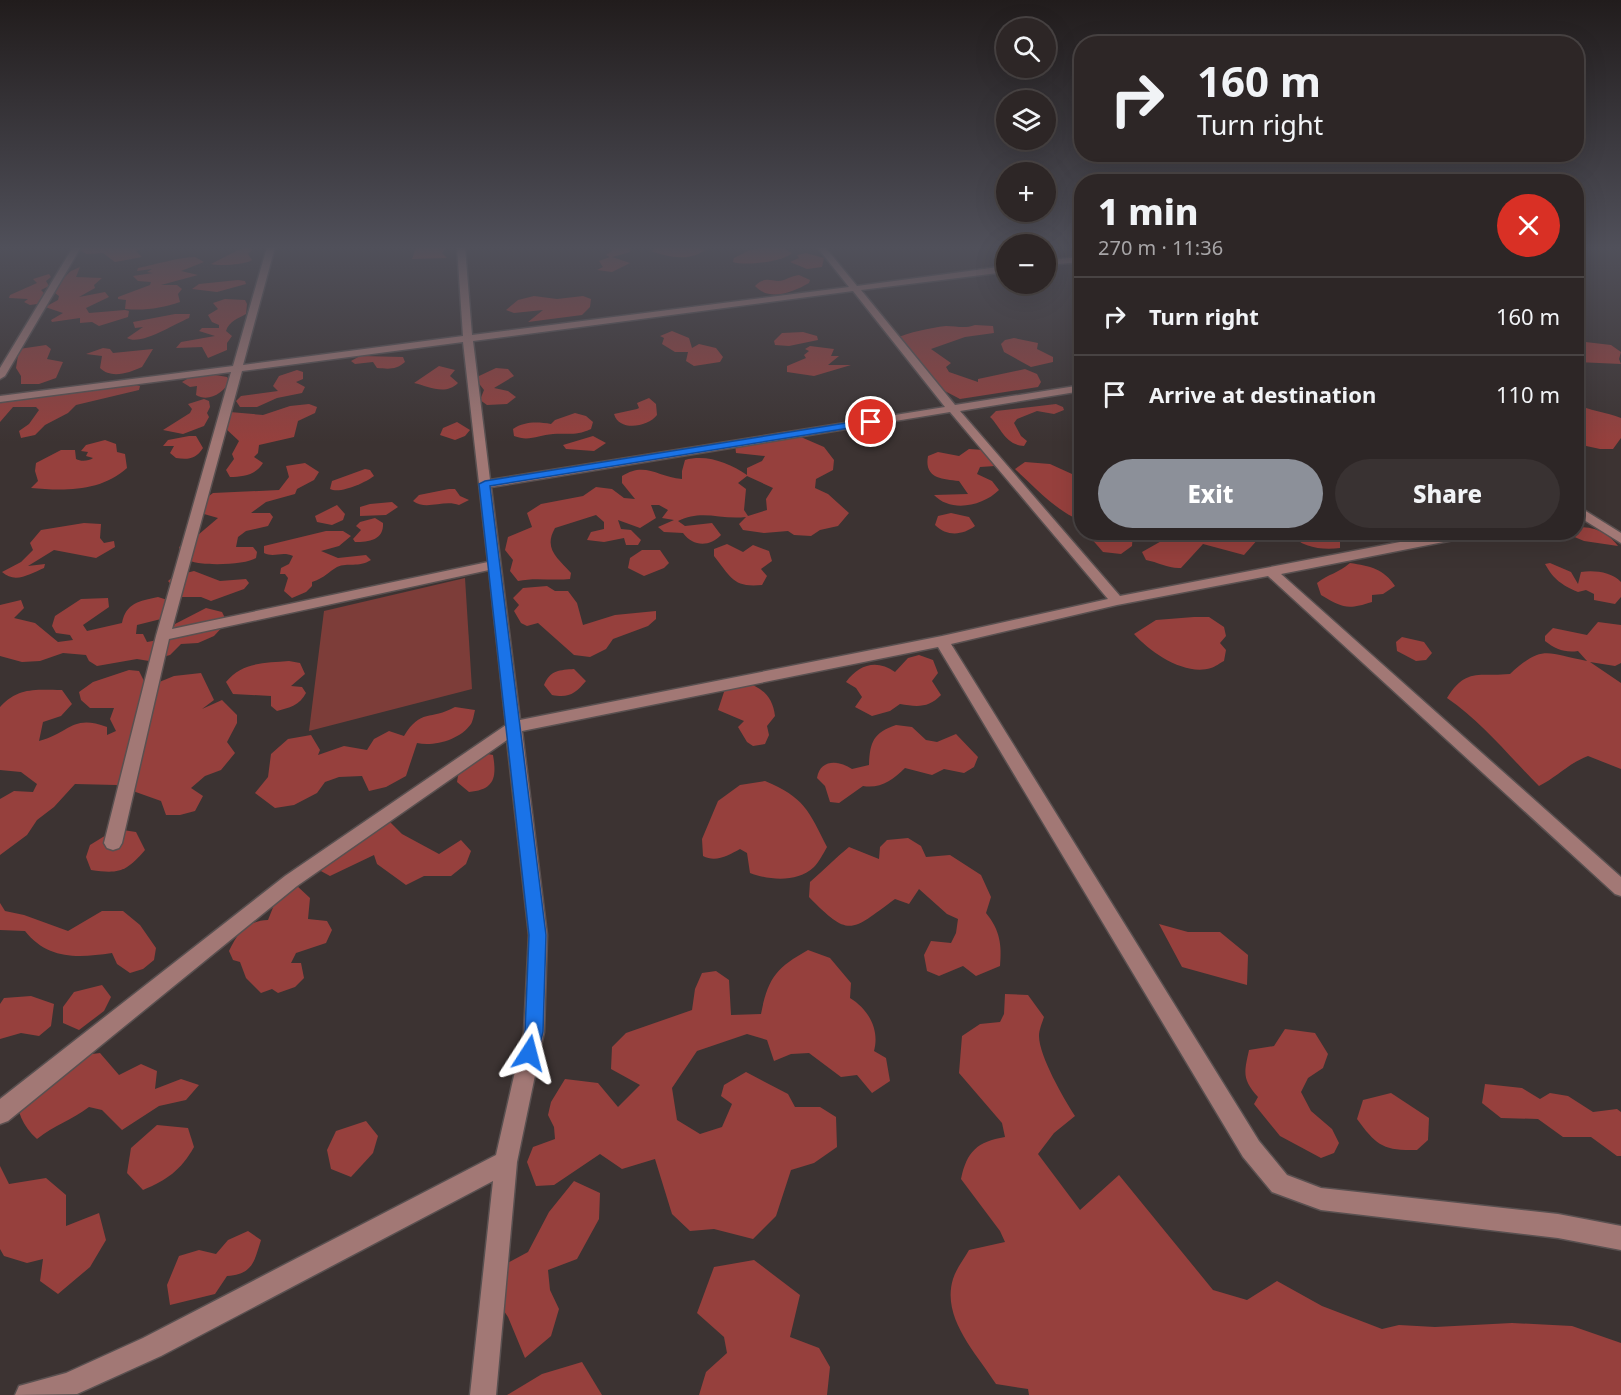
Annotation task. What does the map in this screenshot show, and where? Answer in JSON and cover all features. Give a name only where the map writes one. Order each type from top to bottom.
[{"type":"street","points":[[0,376],[38,312]]},
{"type":"street","points":[[113,843],[163,636],[254,312]]},
{"type":"street","points":[[466,312],[538,935],[534,1032],[506,1162],[483,1395]]},
{"type":"street","points":[[0,399],[680,312]]},
{"type":"street","points":[[875,312],[952,408],[1117,601]]},
{"type":"street","points":[[485,484],[1074,389]]},
{"type":"street","points":[[1584,515],[1621,539]]},
{"type":"street","points":[[0,1113],[291,881],[514,727],[942,641],[1117,601],[1433,540]]},
{"type":"street","points":[[163,636],[494,565]]},
{"type":"street","points":[[1271,572],[1621,888]]},
{"type":"street","points":[[942,641],[1251,1149],[1280,1185],[1321,1199],[1558,1226],[1621,1238]]},
{"type":"street","points":[[28,1395],[68,1385],[152,1347],[506,1162]]},
{"type":"shaded area","points":[[60,312],[129,312],[128,317],[99,326],[92,322],[80,323],[80,318],[52,322],[51,320],[63,313]]},
{"type":"shaded area","points":[[213,312],[246,312],[227,328],[226,331],[232,336],[227,343],[227,350],[208,358],[202,347],[176,348],[181,342],[215,336],[199,331],[202,328],[219,328],[219,325],[212,322],[208,315]]},
{"type":"shaded area","points":[[540,312],[585,312],[582,315],[528,322]]},
{"type":"shaded area","points":[[175,314],[190,314],[189,318],[149,337],[133,340],[127,338],[143,327],[135,328],[133,322]]},
{"type":"shaded area","points":[[946,326],[993,326],[994,333],[965,337],[931,349],[951,363],[946,367],[949,372],[978,382],[978,379],[1025,369],[1037,374],[1041,382],[1038,387],[960,399],[941,389],[916,356],[906,354],[894,343],[894,339],[906,334]]},
{"type":"shaded area","points":[[672,331],[689,338],[692,348],[699,344],[716,348],[723,357],[720,362],[694,366],[686,361],[688,352],[675,352],[662,344],[664,338],[660,336]]},
{"type":"shaded area","points":[[803,332],[817,336],[818,340],[789,346],[775,345],[774,341],[782,333]]},
{"type":"shaded area","points":[[1014,338],[1038,343],[1037,349],[1053,357],[1053,362],[1031,367],[1004,352],[1001,344],[1005,340]]},
{"type":"shaded area","points":[[1584,342],[1611,345],[1621,352],[1619,359],[1621,364],[1584,362]]},
{"type":"shaded area","points":[[46,345],[51,349],[47,359],[63,362],[56,378],[39,384],[21,384],[21,376],[16,368],[19,349]]},
{"type":"shaded area","points":[[810,346],[834,349],[831,356],[839,356],[828,365],[851,365],[814,376],[787,372],[787,366],[806,358],[804,355],[809,351],[805,349]]},
{"type":"shaded area","points":[[103,348],[110,349],[113,353],[153,349],[142,367],[115,374],[100,368],[102,356],[86,354]]},
{"type":"shaded area","points":[[360,356],[403,357],[405,362],[395,368],[385,369],[377,368],[373,362],[355,364],[351,361]]},
{"type":"shaded area","points":[[439,366],[455,370],[450,376],[458,383],[442,390],[414,383]]},
{"type":"shaded area","points":[[496,368],[508,369],[514,376],[494,388],[508,391],[516,397],[507,404],[487,405],[480,400],[484,390],[477,381],[479,376]]},
{"type":"shaded area","points":[[297,370],[303,372],[303,379],[296,382],[305,387],[302,393],[277,398],[257,407],[240,407],[236,401],[241,396],[278,391],[273,386],[279,376]]},
{"type":"shaded area","points":[[210,374],[227,377],[230,381],[224,389],[211,397],[196,395],[197,386],[190,387],[182,382],[192,376]]},
{"type":"shaded area","points":[[129,383],[140,386],[139,390],[76,405],[68,413],[45,425],[35,435],[21,438],[19,431],[29,424],[39,410],[36,407],[13,407],[0,422],[0,395]]},
{"type":"shaded area","points":[[649,398],[656,404],[657,415],[653,419],[634,426],[617,420],[614,414],[637,409],[639,408],[637,403]]},
{"type":"shaded area","points":[[204,399],[209,401],[210,407],[207,413],[209,417],[204,426],[183,434],[163,430],[190,413],[192,409],[188,404]]},
{"type":"shaded area","points":[[309,404],[317,407],[315,413],[298,421],[294,437],[259,445],[258,453],[254,457],[263,463],[260,467],[249,475],[230,477],[226,470],[234,459],[232,454],[239,441],[225,428],[230,412],[263,415],[290,406]]},
{"type":"shaded area","points":[[1056,404],[1064,410],[1054,414],[1037,411],[1017,419],[1014,423],[1021,436],[1027,441],[1024,446],[1017,445],[1008,439],[990,417],[996,411]]},
{"type":"shaded area","points":[[1584,407],[1621,418],[1621,438],[1613,449],[1584,446]]},
{"type":"shaded area","points":[[575,413],[586,416],[593,422],[591,429],[576,433],[529,438],[514,436],[513,429],[527,423],[551,424],[555,420]]},
{"type":"shaded area","points":[[457,422],[470,430],[465,436],[455,440],[440,435],[443,428]]},
{"type":"shaded area","points":[[787,431],[824,447],[834,460],[833,470],[816,479],[815,488],[828,494],[849,513],[838,526],[820,530],[811,536],[794,535],[788,531],[764,533],[743,530],[739,524],[746,517],[703,515],[678,521],[685,526],[712,523],[721,535],[712,542],[702,544],[692,541],[683,533],[664,532],[658,527],[674,520],[662,518],[668,510],[659,505],[651,505],[656,518],[640,528],[618,520],[621,529],[631,530],[641,540],[638,545],[626,545],[624,538],[604,542],[587,540],[591,532],[604,529],[604,522],[596,515],[555,528],[551,548],[571,573],[570,579],[518,581],[510,571],[513,560],[505,550],[508,537],[532,527],[527,513],[541,504],[583,496],[596,487],[612,489],[624,498],[635,499],[622,483],[622,476],[630,472],[645,470],[682,479],[685,460],[693,458],[718,461],[747,475],[747,468],[762,461],[765,456],[736,453],[735,444],[747,438]],"holes":[[[747,476],[773,488],[766,499],[767,510],[748,516],[744,510],[746,489],[738,483]]]},
{"type":"shaded area","points":[[196,436],[203,448],[191,458],[176,458],[170,453],[174,446],[163,446],[168,440]]},
{"type":"shaded area","points":[[593,436],[606,443],[594,451],[566,449],[563,445]]},
{"type":"shaded area","points":[[105,440],[116,444],[117,452],[125,454],[127,468],[117,476],[94,486],[81,488],[56,490],[31,488],[38,481],[35,471],[36,463],[61,450],[75,450],[76,459],[89,460],[93,458],[86,456],[88,452],[81,451],[86,445]]},
{"type":"shaded area","points":[[969,449],[984,450],[997,459],[995,466],[980,467],[977,474],[992,481],[999,490],[984,500],[967,505],[958,506],[941,501],[934,495],[968,494],[959,481],[940,478],[931,473],[927,463],[928,456],[938,452],[959,456]]},
{"type":"shaded area","points":[[1025,462],[1050,464],[1072,474],[1074,472],[1074,518],[1054,504],[1015,469]]},
{"type":"shaded area","points":[[305,463],[319,472],[314,480],[297,489],[295,494],[266,502],[251,513],[270,513],[273,517],[268,526],[246,531],[238,537],[236,547],[253,547],[257,552],[256,558],[242,562],[210,564],[192,562],[183,556],[179,547],[218,518],[204,514],[195,506],[213,493],[279,490],[289,477],[286,466]]},
{"type":"shaded area","points":[[365,469],[370,470],[374,476],[359,485],[346,489],[330,489],[332,481]]},
{"type":"shaded area","points":[[455,489],[460,496],[469,500],[459,505],[447,503],[424,505],[413,501],[419,495]]},
{"type":"shaded area","points":[[392,502],[398,507],[386,515],[360,516],[360,507]]},
{"type":"shaded area","points":[[337,505],[345,514],[343,520],[332,525],[317,522],[315,516]]},
{"type":"shaded area","points":[[951,513],[969,517],[975,526],[960,533],[950,533],[935,525],[938,516]]},
{"type":"shaded area","points":[[375,518],[383,523],[381,533],[375,539],[355,542],[353,539],[361,530],[356,526],[360,522]]},
{"type":"shaded area","points":[[84,523],[101,524],[100,538],[104,543],[114,541],[115,547],[96,558],[54,550],[28,566],[45,564],[44,568],[33,573],[17,578],[7,576],[2,572],[21,562],[33,550],[30,543],[41,530]]},
{"type":"shaded area","points":[[1584,528],[1589,528],[1600,531],[1618,546],[1582,540],[1584,540]]},
{"type":"shaded area","points":[[326,531],[343,531],[351,536],[339,546],[321,551],[338,558],[366,555],[371,560],[362,564],[337,567],[312,582],[312,586],[306,592],[292,598],[284,591],[288,578],[285,574],[280,574],[281,568],[289,564],[293,556],[264,553],[264,546]]},
{"type":"shaded area","points":[[1093,540],[1132,540],[1132,546],[1121,554],[1103,552]]},
{"type":"shaded area","points":[[1163,540],[1171,541],[1169,540],[1257,540],[1244,555],[1203,544],[1181,568],[1146,560],[1142,552]]},
{"type":"shaded area","points":[[1298,540],[1339,540],[1340,548],[1312,547]]},
{"type":"shaded area","points":[[727,544],[743,552],[753,545],[769,551],[772,561],[761,569],[767,576],[762,585],[745,585],[729,575],[714,556],[714,549]]},
{"type":"shaded area","points":[[642,550],[660,550],[669,563],[664,568],[644,576],[628,568],[630,558]]},
{"type":"shaded area","points":[[1350,563],[1376,569],[1391,580],[1395,586],[1383,594],[1372,595],[1372,602],[1351,607],[1335,603],[1321,595],[1317,583]]},
{"type":"shaded area","points":[[1550,563],[1571,572],[1578,584],[1581,572],[1591,571],[1613,576],[1621,582],[1621,597],[1615,604],[1594,600],[1594,594],[1586,590],[1578,592],[1559,581],[1545,564]]},
{"type":"shaded area","points":[[194,571],[220,581],[246,579],[249,583],[244,589],[211,601],[201,597],[182,597],[168,581],[174,576]]},
{"type":"shaded area","points":[[465,578],[472,689],[309,731],[324,611]]},
{"type":"shaded area","points":[[547,586],[555,591],[568,591],[577,603],[583,625],[615,615],[656,611],[656,619],[648,626],[613,639],[606,649],[590,657],[574,655],[538,623],[527,626],[521,623],[514,611],[519,605],[513,598],[523,588]]},
{"type":"shaded area","points":[[158,597],[177,603],[169,617],[137,625],[136,634],[143,634],[147,642],[175,637],[173,628],[175,624],[206,608],[222,612],[227,622],[214,636],[198,643],[181,644],[170,655],[149,661],[137,659],[97,666],[89,661],[86,655],[63,653],[40,661],[22,662],[0,656],[0,605],[21,600],[24,608],[14,618],[35,623],[58,642],[73,640],[70,635],[56,633],[52,626],[55,616],[81,599],[108,598],[109,607],[83,625],[87,631],[122,623],[127,611],[134,604]]},
{"type":"shaded area","points":[[1209,617],[1224,627],[1226,636],[1220,643],[1226,650],[1224,661],[1213,667],[1201,670],[1180,666],[1159,655],[1134,634],[1156,620]]},
{"type":"shaded area","points":[[1598,622],[1621,625],[1621,663],[1615,666],[1590,662],[1621,683],[1621,769],[1588,756],[1539,786],[1484,729],[1447,698],[1460,682],[1467,678],[1510,674],[1521,664],[1538,655],[1546,653],[1587,661],[1578,651],[1564,651],[1553,646],[1545,641],[1545,636],[1553,628],[1587,635]]},
{"type":"shaded area","points":[[1402,637],[1424,642],[1432,653],[1426,660],[1416,661],[1397,651],[1396,642]]},
{"type":"shaded area","points":[[919,655],[933,660],[938,673],[932,681],[941,695],[922,706],[900,704],[890,711],[872,716],[855,707],[862,697],[856,688],[846,682],[857,671],[862,667],[875,665],[895,672],[908,658]]},
{"type":"shaded area","points":[[289,661],[300,663],[305,674],[291,686],[302,687],[306,693],[297,703],[286,709],[277,711],[271,706],[271,696],[233,694],[226,682],[232,675],[247,667]]},
{"type":"shaded area","points":[[574,669],[586,681],[571,694],[552,695],[544,685],[549,676],[560,671]]},
{"type":"shaded area","points":[[129,670],[139,671],[147,687],[174,676],[201,673],[214,700],[202,709],[222,700],[237,715],[237,723],[227,742],[235,753],[221,770],[205,776],[191,788],[203,796],[195,811],[180,815],[166,815],[161,801],[116,785],[75,784],[54,807],[37,820],[27,835],[0,855],[0,799],[14,791],[33,792],[37,784],[21,772],[0,770],[0,707],[14,696],[28,691],[62,690],[72,704],[61,716],[43,722],[39,741],[72,726],[86,723],[107,727],[107,735],[116,731],[110,719],[114,708],[90,708],[81,700],[79,692],[93,682]]},
{"type":"shaded area","points":[[744,682],[761,690],[772,703],[775,716],[767,726],[769,735],[765,744],[753,746],[747,742],[738,727],[744,721],[718,710],[725,689]]},
{"type":"shaded area","points":[[455,707],[475,710],[471,724],[466,730],[446,741],[431,744],[417,743],[406,776],[386,787],[369,791],[362,776],[339,777],[325,782],[317,793],[294,805],[275,808],[255,793],[268,777],[271,754],[288,739],[311,735],[320,750],[318,755],[344,746],[367,750],[374,739],[389,731],[404,736],[410,727],[421,718]]},
{"type":"shaded area","points":[[896,725],[912,727],[926,740],[937,742],[956,734],[978,757],[974,767],[964,773],[944,769],[932,775],[905,768],[886,783],[863,786],[839,803],[830,802],[825,786],[817,778],[822,767],[831,763],[852,769],[869,765],[870,750],[874,739],[882,731]]},
{"type":"shaded area","points":[[478,752],[493,755],[494,776],[484,789],[469,792],[457,782],[460,764]]},
{"type":"shaded area","points":[[765,781],[789,793],[804,806],[827,847],[814,867],[800,876],[783,879],[750,873],[747,853],[740,849],[727,856],[713,859],[703,856],[702,839],[718,801],[740,785]]},
{"type":"shaded area","points":[[389,821],[402,834],[439,854],[461,840],[471,851],[466,864],[451,876],[424,876],[406,885],[377,864],[374,855],[330,876],[319,870],[315,857],[333,843],[367,826]]},
{"type":"shaded area","points":[[116,829],[136,832],[145,850],[121,870],[109,872],[91,870],[86,857],[90,845]]},
{"type":"shaded area","points":[[908,838],[921,846],[926,857],[950,855],[981,875],[991,897],[986,913],[999,938],[1000,966],[976,976],[963,966],[939,976],[927,971],[924,955],[931,941],[951,943],[956,933],[958,919],[947,914],[919,889],[909,904],[895,899],[869,918],[851,926],[834,920],[809,897],[810,882],[849,847],[879,859],[880,847],[887,840]]},
{"type":"shaded area","points":[[296,885],[310,898],[308,919],[327,921],[332,930],[326,943],[296,953],[291,963],[301,963],[304,978],[295,987],[278,993],[272,989],[261,993],[246,978],[240,962],[233,960],[229,951],[236,938],[249,925],[268,920],[278,895]]},
{"type":"shaded area","points":[[0,903],[5,911],[24,915],[68,931],[102,911],[123,911],[140,925],[156,948],[154,960],[143,969],[130,973],[117,964],[112,953],[76,956],[54,952],[34,940],[25,931],[0,930]]},
{"type":"shaded area","points":[[1159,924],[1188,932],[1220,932],[1248,955],[1247,985],[1182,967]]},
{"type":"shaded area","points":[[808,950],[830,958],[851,983],[850,998],[871,1020],[875,1035],[874,1051],[886,1058],[890,1081],[872,1093],[857,1075],[841,1077],[809,1053],[791,1054],[774,1061],[767,1040],[747,1034],[697,1051],[672,1088],[677,1120],[700,1134],[722,1127],[732,1104],[721,1096],[724,1085],[746,1072],[788,1094],[795,1107],[820,1107],[836,1117],[837,1147],[814,1163],[791,1170],[776,1216],[753,1239],[714,1229],[690,1231],[672,1214],[655,1159],[622,1169],[600,1154],[554,1185],[536,1186],[527,1162],[533,1147],[555,1139],[554,1127],[548,1115],[551,1102],[565,1079],[598,1083],[618,1107],[640,1085],[611,1069],[612,1047],[626,1033],[692,1010],[695,989],[702,973],[716,971],[729,980],[731,1015],[761,1014],[767,991],[775,975]]},
{"type":"shaded area","points":[[102,985],[111,997],[104,1011],[79,1030],[63,1023],[63,1007],[74,992]]},
{"type":"shaded area","points":[[1005,994],[1028,995],[1044,1017],[1039,1036],[1043,1055],[1075,1116],[1054,1133],[1038,1154],[1080,1210],[1119,1175],[1213,1290],[1247,1300],[1277,1281],[1322,1306],[1382,1329],[1399,1325],[1435,1327],[1512,1323],[1572,1326],[1621,1343],[1621,1395],[1029,1395],[1028,1389],[996,1384],[971,1348],[956,1321],[951,1293],[954,1275],[969,1250],[1005,1242],[1000,1231],[961,1179],[966,1161],[975,1149],[987,1142],[1005,1137],[1002,1123],[959,1073],[962,1036],[980,1024],[1000,1022],[1004,1014]]},
{"type":"shaded area","points":[[31,996],[54,1004],[51,1026],[39,1036],[21,1033],[0,1039],[0,1004],[4,998]]},
{"type":"shaded area","points":[[1285,1029],[1315,1033],[1328,1054],[1323,1068],[1308,1078],[1301,1092],[1311,1111],[1332,1129],[1339,1143],[1334,1153],[1321,1158],[1280,1136],[1254,1104],[1258,1097],[1247,1080],[1245,1070],[1249,1050],[1274,1046]]},
{"type":"shaded area","points":[[100,1053],[119,1075],[141,1064],[157,1071],[155,1089],[181,1079],[199,1085],[186,1100],[159,1106],[122,1130],[102,1110],[89,1107],[37,1139],[21,1118],[14,1093],[31,1076],[52,1064]]},
{"type":"shaded area","points":[[1485,1084],[1522,1088],[1540,1099],[1550,1093],[1568,1096],[1593,1112],[1617,1109],[1621,1112],[1621,1156],[1617,1156],[1591,1137],[1563,1137],[1538,1119],[1501,1118],[1482,1103]]},
{"type":"shaded area","points":[[1391,1093],[1429,1118],[1428,1140],[1417,1150],[1396,1149],[1381,1145],[1357,1119],[1363,1100]]},
{"type":"shaded area","points":[[366,1121],[378,1136],[373,1153],[351,1177],[331,1169],[327,1150],[336,1131]]},
{"type":"shaded area","points":[[157,1125],[188,1128],[194,1147],[173,1173],[143,1190],[127,1173],[131,1148]]},
{"type":"shaded area","points":[[0,1166],[9,1184],[46,1178],[66,1195],[66,1226],[99,1213],[106,1240],[90,1267],[58,1294],[40,1281],[43,1259],[27,1263],[4,1256],[0,1249]]},
{"type":"shaded area","points":[[574,1181],[600,1193],[599,1219],[577,1259],[548,1270],[550,1290],[559,1309],[551,1336],[525,1358],[508,1317],[496,1299],[498,1268],[528,1252],[549,1212]]},
{"type":"shaded area","points":[[248,1231],[261,1240],[254,1261],[247,1270],[227,1276],[215,1294],[170,1305],[167,1285],[179,1256],[199,1250],[216,1254],[228,1240]]},
{"type":"shaded area","points":[[754,1260],[800,1295],[790,1337],[819,1348],[830,1367],[827,1395],[699,1395],[706,1372],[727,1353],[724,1337],[697,1313],[714,1267]]},
{"type":"shaded area","points":[[582,1362],[602,1395],[507,1395],[542,1374]]},
{"type":"route","points":[[529,1053],[534,1032],[538,935],[485,484],[871,422]]}]
